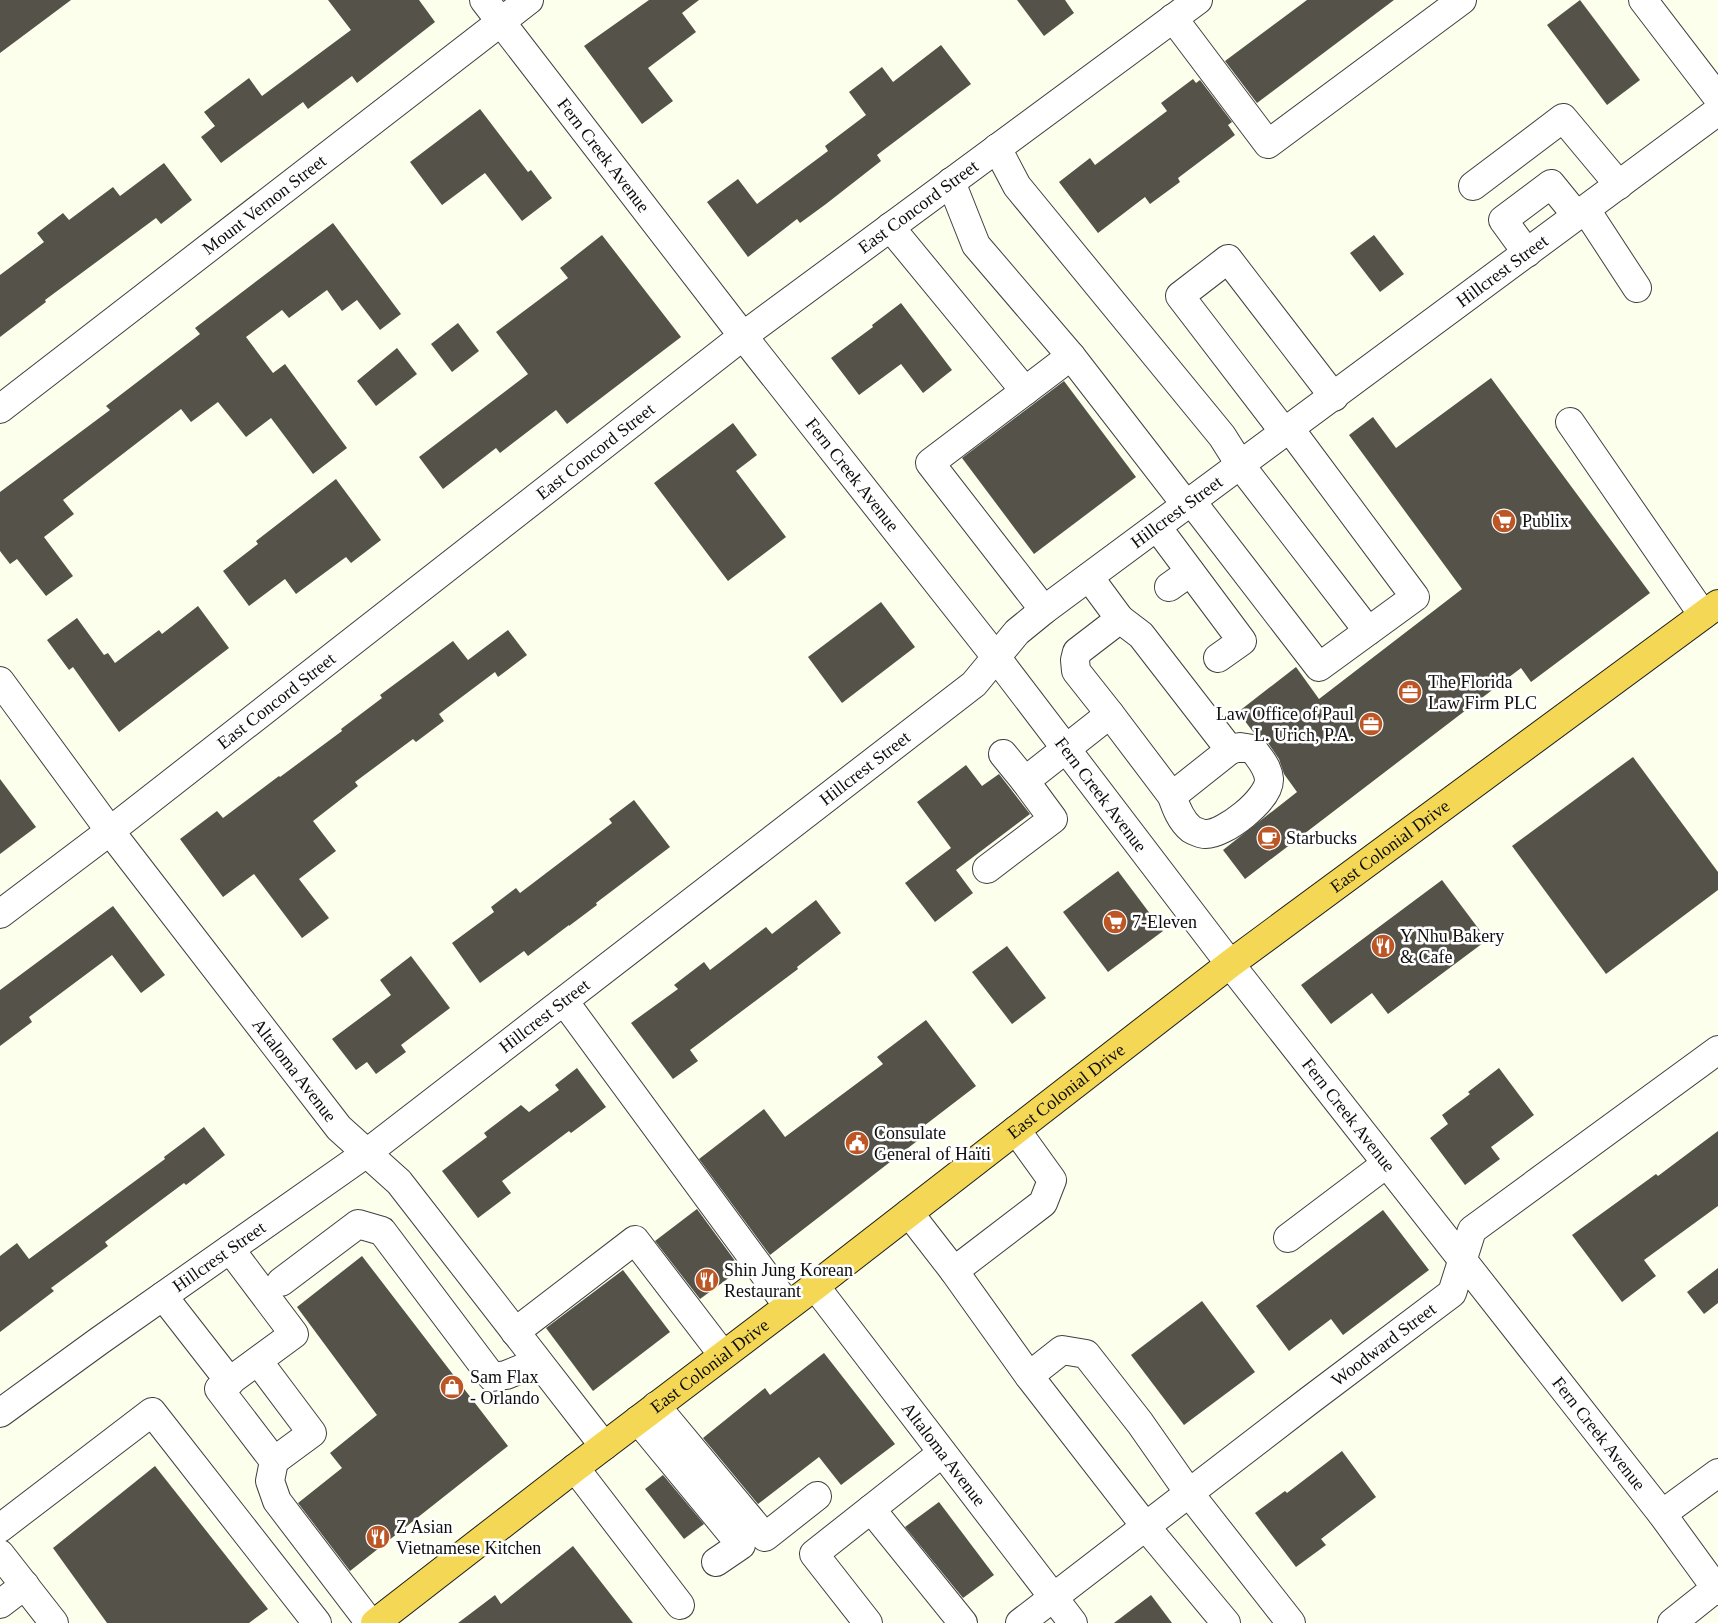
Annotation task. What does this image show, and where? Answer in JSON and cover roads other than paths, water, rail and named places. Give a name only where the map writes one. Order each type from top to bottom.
[{"type":"highway","name":"East Colonial Drive","points":[[375,1623],[815,1286],[1230,964],[1711,610]]},
{"type":"street","name":"Fern Creek Avenue","points":[[484,0],[743,336],[996,657],[1230,964],[1662,1514],[1717,1590]]},
{"type":"street","name":"Mount Vernon Street","points":[[0,409],[529,0]]},
{"type":"street","name":"East Concord Street","points":[[0,914],[110,831],[743,336],[1198,0]]},
{"type":"street","points":[[1173,18],[1268,144],[1462,0]]},
{"type":"street","points":[[1643,0],[1718,98]]},
{"type":"street","name":"Hillcrest Street","points":[[0,1413],[368,1152],[974,684],[1017,632],[1044,610],[1718,111]]},
{"type":"street","points":[[1473,186],[1563,118],[1619,185]]},
{"type":"street","points":[[996,148],[1017,186],[1222,436],[1241,466],[1368,631]]},
{"type":"street","points":[[951,182],[976,245],[1071,356],[1319,668],[1415,597],[1288,431],[1180,296],[1228,258],[1334,396]]},
{"type":"street","points":[[1527,253],[1503,220],[1551,184],[1581,213],[1638,288]]},
{"type":"street","points":[[890,227],[1024,391]]},
{"type":"street","points":[[1044,610],[930,463],[1071,356]]},
{"type":"street","points":[[1570,422],[1711,610]]},
{"type":"street","points":[[1157,527],[1180,579],[1242,640],[1218,658]]},
{"type":"street","points":[[1089,577],[1120,619],[1141,635],[1230,750]]},
{"type":"street","points":[[1120,619],[1077,652],[1074,660],[1076,671],[1172,796],[1178,814],[1192,830],[1206,834],[1227,827],[1250,810],[1262,798],[1269,782],[1266,767],[1253,749],[1240,747],[1230,750],[1172,796]]},
{"type":"street","name":"Altaloma Avenue","points":[[0,681],[110,831],[339,1128],[368,1152],[399,1182],[604,1446]]},
{"type":"street","points":[[1025,781],[1110,714]]},
{"type":"street","points":[[987,869],[1053,819],[1003,754]]},
{"type":"street","points":[[564,1001],[788,1306]]},
{"type":"street","name":"Woodward Street","points":[[1020,1623],[1452,1293],[1472,1230],[1718,1050]]},
{"type":"street","points":[[954,1271],[1043,1203],[1052,1180],[1016,1130]]},
{"type":"street","points":[[1288,1238],[1386,1164]]},
{"type":"street","points":[[382,1232],[412,1200]]},
{"type":"street","points":[[909,1213],[954,1271],[1028,1376],[1146,1527],[1226,1623]]},
{"type":"street","points":[[281,1282],[358,1224],[382,1232],[492,1377],[506,1375],[538,1362]]},
{"type":"street","points":[[515,1332],[635,1240],[723,1355]]},
{"type":"street","points":[[230,1249],[294,1334],[219,1389],[274,1460]]},
{"type":"street","name":"Altaloma Avenue","points":[[815,1286],[1072,1623]]},
{"type":"street","points":[[163,1296],[230,1382]]},
{"type":"street","points":[[1028,1376],[1062,1350],[1086,1354],[1140,1423],[1189,1493],[1291,1623]]},
{"type":"street","points":[[258,1362],[312,1433],[274,1460],[270,1481],[277,1501],[370,1623]]},
{"type":"street","points":[[0,1528],[152,1412],[317,1623]]},
{"type":"street","points":[[647,1413],[765,1537],[817,1496]]},
{"type":"street","points":[[647,1413],[741,1545],[716,1562]]},
{"type":"street","points":[[868,1623],[814,1554],[942,1453]]},
{"type":"street","points":[[575,1468],[680,1604]]},
{"type":"street","points":[[1662,1514],[1718,1473]]},
{"type":"street","points":[[871,1509],[963,1623]]},
{"type":"street","points":[[0,1554],[54,1623]]},
{"type":"street","points":[[0,1604],[25,1585]]},
{"type":"street","points":[[1672,1623],[1717,1590]]},
{"type":"place","name":"Publix","points":[[1504,521]]},
{"type":"place","name":"The Florida Law Firm PLC","points":[[1410,692]]},
{"type":"place","name":"Law Office of Paul L. Urich, P.A.","points":[[1371,724]]},
{"type":"place","name":"Starbucks","points":[[1269,838]]},
{"type":"place","name":"7-Eleven","points":[[1115,922]]},
{"type":"place","name":"Y Nhu Bakery & Cafe","points":[[1383,946]]},
{"type":"place","name":"Consulate General of Haïti","points":[[857,1143]]},
{"type":"place","name":"Shin Jung Korean Restaurant","points":[[707,1280]]},
{"type":"place","name":"Sam Flax - Orlando","points":[[452,1387]]},
{"type":"place","name":"Z Asian Vietnamese Kitchen","points":[[378,1537]]}]
